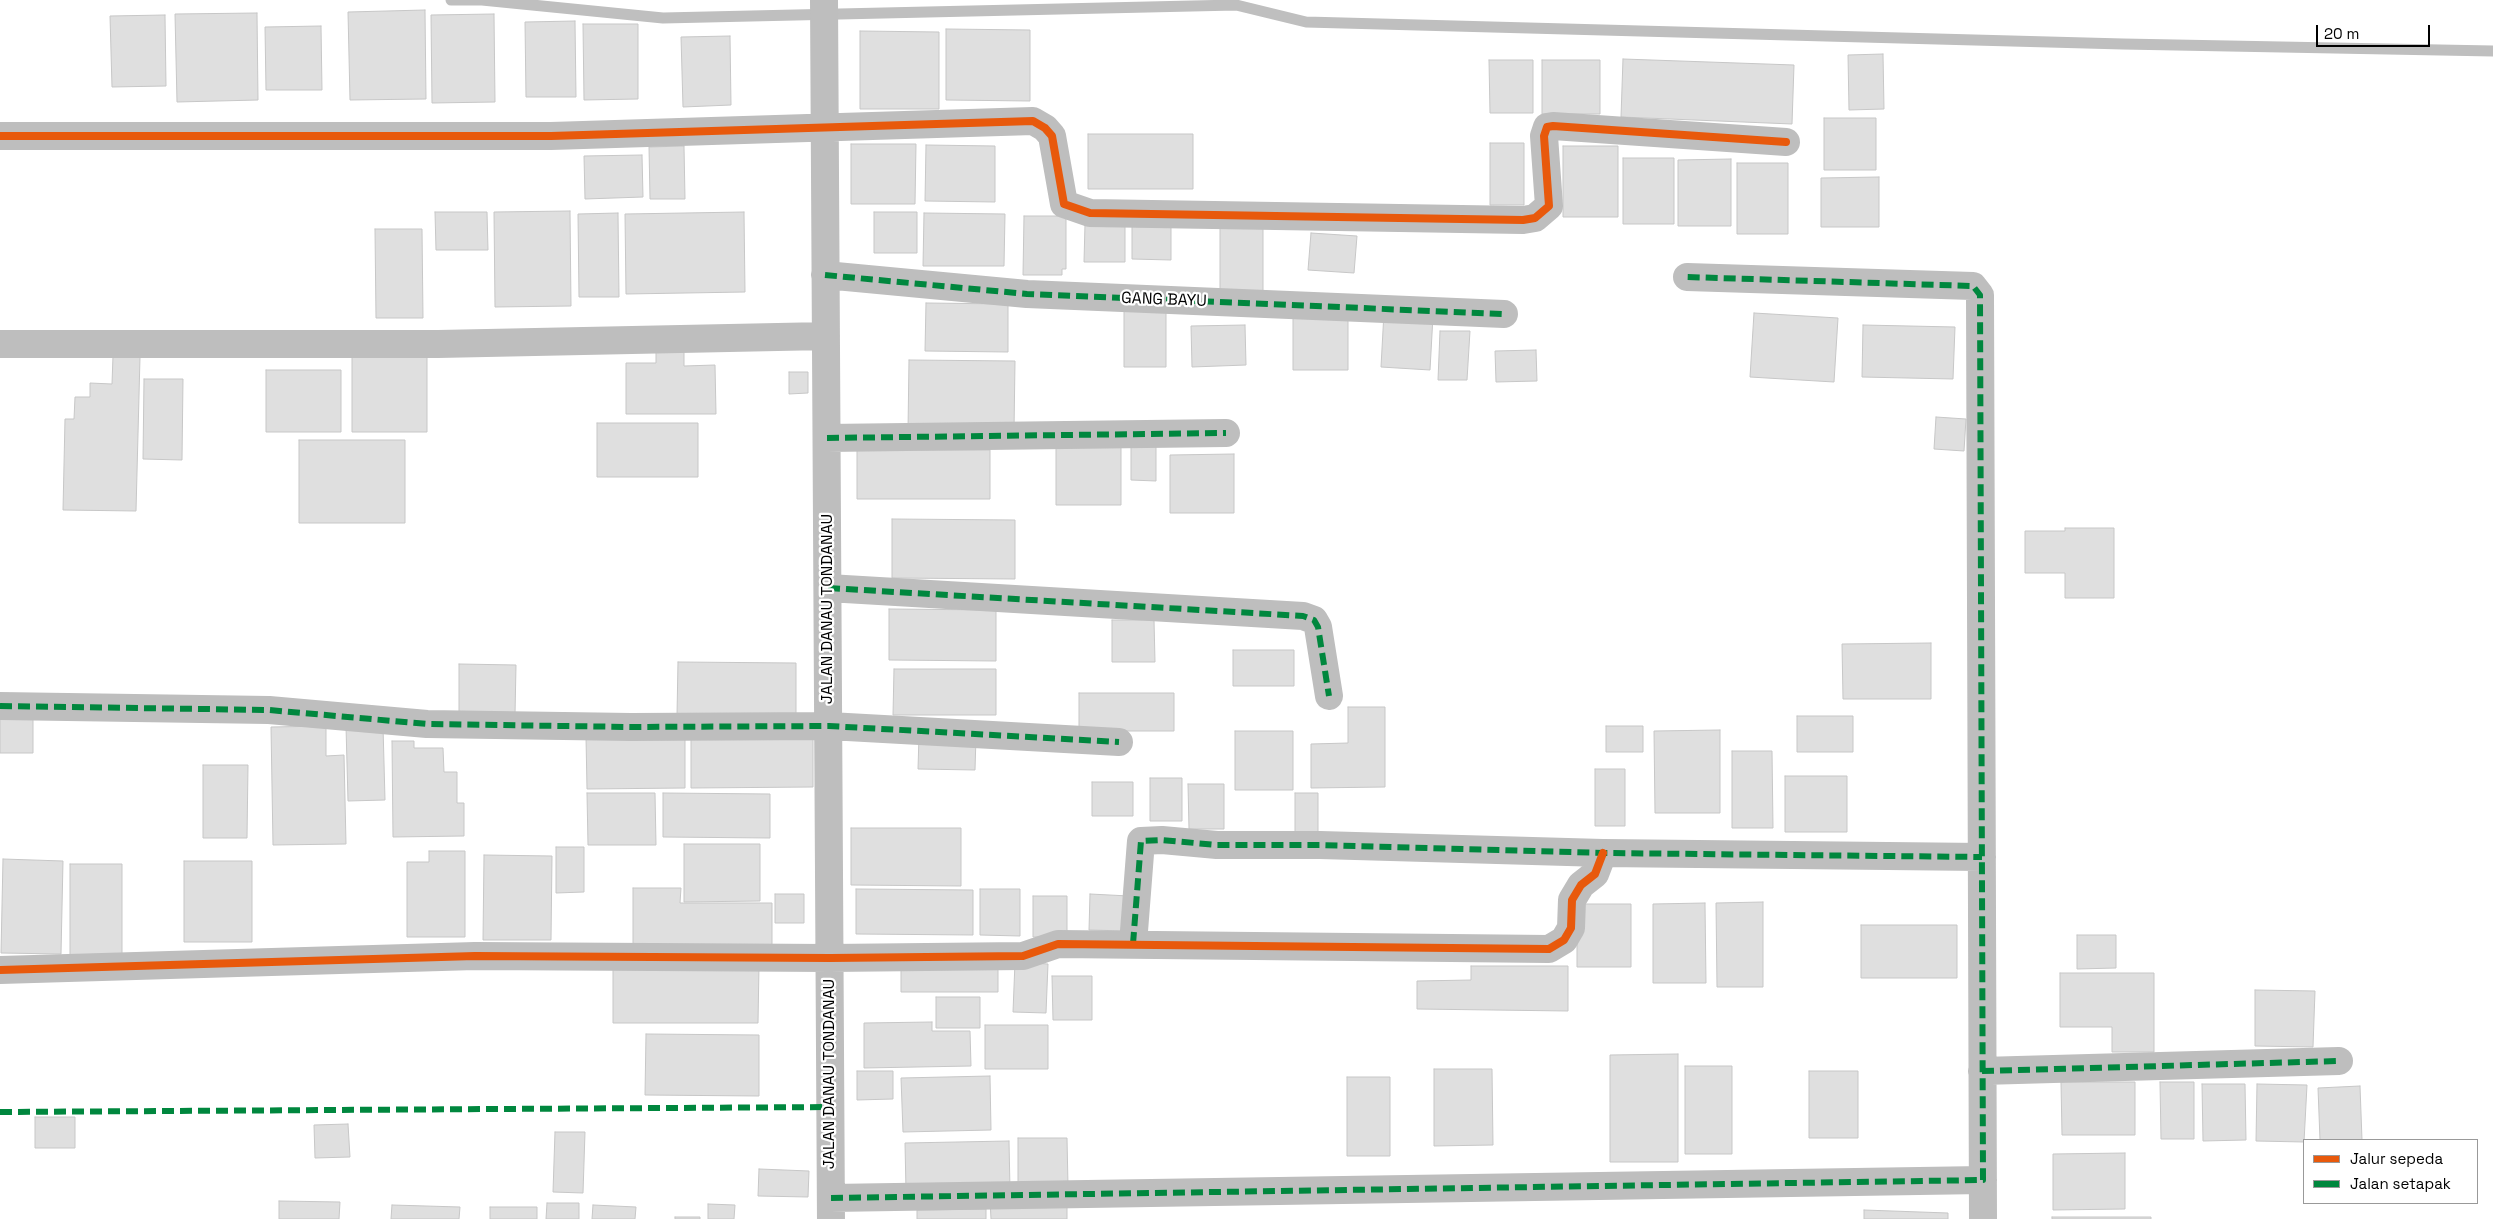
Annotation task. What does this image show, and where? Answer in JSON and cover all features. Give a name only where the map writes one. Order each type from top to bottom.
[{"type":"street","name":"JALAN DANAU TONDANAU","points":[[824,0],[831,1209]]},
{"type":"street","points":[[0,136],[551,136],[1033,121],[1045,128],[1052,136],[1064,204],[1090,213],[1522,220],[1535,218],[1550,206],[1544,136],[1547,128],[1553,126],[1786,142]]},
{"type":"street","name":"GANG BAYU","points":[[826,275],[1027,294],[1504,314]]},
{"type":"street","points":[[1687,277],[1973,286],[1980,295],[1983,1219]]},
{"type":"street","points":[[0,344],[438,344],[826,336]]},
{"type":"street","points":[[827,438],[1226,433]]},
{"type":"street","points":[[828,588],[1303,616],[1314,620],[1318,627],[1329,696]]},
{"type":"street","points":[[0,706],[269,710],[427,724],[631,727],[829,726],[1119,742]]},
{"type":"street","points":[[1133,944],[1140,841],[1162,840],[1217,845],[1320,845],[1603,853],[1982,857]]},
{"type":"street","points":[[0,970],[475,956],[830,958],[1023,956],[1058,944],[1550,949],[1564,940],[1571,928],[1572,900],[1581,885],[1595,874],[1603,853]]},
{"type":"street","points":[[1982,1071],[2338,1061]]},
{"type":"street","points":[[831,1209],[1983,1180]]},
{"type":"building","points":[[425,10],[426,99],[350,100],[348,12]]},
{"type":"building","points":[[257,13],[258,100],[177,102],[175,14]]},
{"type":"building","points":[[494,14],[495,102],[432,103],[431,15]]},
{"type":"building","points":[[165,15],[166,86],[112,87],[110,16]]},
{"type":"building","points":[[575,21],[576,97],[526,97],[525,22]]},
{"type":"building","points":[[583,24],[638,24],[638,99],[584,100]]},
{"type":"building","points":[[321,26],[322,90],[266,90],[265,27]]},
{"type":"building","points":[[946,29],[1030,30],[1030,101],[946,100]]},
{"type":"building","points":[[860,31],[939,32],[939,109],[860,109]]},
{"type":"building","points":[[730,36],[731,105],[683,107],[681,37]]},
{"type":"building","points":[[1883,54],[1884,109],[1849,110],[1848,55]]},
{"type":"building","points":[[1623,59],[1794,65],[1792,124],[1621,117]]},
{"type":"building","points":[[1489,60],[1533,60],[1533,113],[1490,113]]},
{"type":"building","points":[[1542,60],[1600,60],[1600,114],[1542,114]]},
{"type":"building","points":[[1824,118],[1876,118],[1876,170],[1824,170]]},
{"type":"building","points":[[1088,134],[1193,134],[1193,189],[1088,189]]},
{"type":"building","points":[[1490,143],[1524,143],[1524,205],[1490,205]]},
{"type":"building","points":[[851,144],[916,144],[915,204],[851,204]]},
{"type":"building","points":[[926,145],[995,146],[995,202],[925,201]]},
{"type":"building","points":[[684,146],[685,199],[650,199],[649,147]]},
{"type":"building","points":[[1563,146],[1618,146],[1618,217],[1563,217]]},
{"type":"building","points":[[642,155],[643,197],[585,199],[584,156]]},
{"type":"building","points":[[1623,158],[1674,158],[1674,224],[1623,224]]},
{"type":"building","points":[[1731,159],[1731,226],[1678,226],[1678,160]]},
{"type":"building","points":[[1737,163],[1788,163],[1788,234],[1737,234]]},
{"type":"building","points":[[1879,177],[1879,227],[1821,227],[1821,178]]},
{"type":"building","points":[[570,211],[571,306],[495,307],[494,212]]},
{"type":"building","points":[[435,212],[487,212],[488,250],[436,250]]},
{"type":"building","points":[[744,212],[745,292],[626,294],[625,214]]},
{"type":"building","points":[[874,212],[917,212],[917,253],[874,253]]},
{"type":"building","points":[[618,213],[619,297],[579,297],[578,214]]},
{"type":"building","points":[[924,213],[1005,214],[1004,266],[923,266]]},
{"type":"building","points":[[1024,216],[1066,216],[1066,269],[1062,269],[1062,275],[1023,275]]},
{"type":"building","points":[[1132,223],[1171,224],[1171,260],[1132,259]]},
{"type":"building","points":[[1085,224],[1125,224],[1125,262],[1084,262]]},
{"type":"building","points":[[1220,227],[1263,227],[1263,295],[1220,295]]},
{"type":"building","points":[[375,229],[422,229],[423,318],[376,318]]},
{"type":"building","points":[[1311,233],[1357,236],[1354,273],[1308,270]]},
{"type":"building","points":[[926,303],[1008,304],[1008,352],[925,351]]},
{"type":"building","points":[[1124,311],[1166,311],[1166,367],[1124,367]]},
{"type":"building","points":[[1384,312],[1433,316],[1430,370],[1381,367]]},
{"type":"building","points":[[1754,313],[1838,318],[1834,382],[1750,377]]},
{"type":"building","points":[[1293,316],[1348,316],[1348,370],[1293,370]]},
{"type":"building","points":[[1245,325],[1246,365],[1192,367],[1191,326]]},
{"type":"building","points":[[1863,325],[1955,327],[1953,379],[1862,377]]},
{"type":"building","points":[[1440,331],[1470,331],[1467,380],[1438,380]]},
{"type":"building","points":[[684,350],[684,366],[715,365],[716,414],[626,414],[626,363],[656,363],[656,351]]},
{"type":"building","points":[[1536,350],[1537,381],[1496,382],[1495,351]]},
{"type":"building","points":[[352,351],[427,351],[427,432],[352,432]]},
{"type":"building","points":[[113,356],[140,357],[136,511],[63,510],[65,419],[74,419],[75,397],[90,397],[90,383],[112,384]]},
{"type":"building","points":[[909,360],[1015,361],[1014,431],[908,430]]},
{"type":"building","points":[[266,370],[341,370],[341,432],[266,432]]},
{"type":"building","points":[[789,372],[808,372],[808,393],[789,394]]},
{"type":"building","points":[[144,379],[183,379],[182,460],[143,459]]},
{"type":"building","points":[[1936,417],[1966,419],[1964,451],[1934,449]]},
{"type":"building","points":[[597,423],[698,423],[698,477],[597,477]]},
{"type":"building","points":[[299,440],[405,440],[405,523],[299,523]]},
{"type":"building","points":[[1056,441],[1121,441],[1121,505],[1056,505]]},
{"type":"building","points":[[1131,443],[1156,443],[1156,481],[1131,480]]},
{"type":"building","points":[[857,450],[990,450],[990,499],[857,499]]},
{"type":"building","points":[[1234,454],[1234,513],[1170,513],[1170,455]]},
{"type":"building","points":[[892,519],[1015,520],[1015,579],[892,578]]},
{"type":"building","points":[[2065,528],[2114,528],[2114,598],[2065,598],[2065,573],[2025,573],[2025,531],[2065,531]]},
{"type":"building","points":[[889,609],[996,610],[996,661],[889,660]]},
{"type":"building","points":[[1112,620],[1154,620],[1155,662],[1112,662]]},
{"type":"building","points":[[1931,643],[1931,699],[1843,699],[1842,644]]},
{"type":"building","points":[[1233,650],[1294,650],[1294,686],[1233,686]]},
{"type":"building","points":[[678,662],[796,663],[796,716],[677,715]]},
{"type":"building","points":[[459,664],[516,665],[515,715],[459,715]]},
{"type":"building","points":[[894,669],[996,669],[996,715],[893,715]]},
{"type":"building","points":[[1079,693],[1174,693],[1174,731],[1079,731]]},
{"type":"building","points":[[1348,707],[1385,707],[1385,787],[1311,788],[1311,744],[1348,743]]},
{"type":"building","points":[[0,711],[33,711],[33,753],[0,753]]},
{"type":"building","points":[[1797,716],[1853,716],[1853,752],[1797,752]]},
{"type":"building","points":[[326,726],[326,756],[344,755],[346,844],[273,845],[271,727]]},
{"type":"building","points":[[346,726],[383,726],[385,800],[348,801]]},
{"type":"building","points":[[1606,726],[1643,726],[1643,752],[1606,752]]},
{"type":"building","points":[[1720,730],[1720,813],[1655,813],[1654,731]]},
{"type":"building","points":[[813,731],[813,787],[691,788],[691,732]]},
{"type":"building","points":[[1235,731],[1293,731],[1293,790],[1235,790]]},
{"type":"building","points":[[685,735],[685,788],[587,789],[586,737]]},
{"type":"building","points":[[919,736],[976,737],[975,770],[918,769]]},
{"type":"building","points":[[392,741],[414,741],[414,748],[443,748],[444,772],[457,772],[457,803],[464,803],[464,836],[393,837]]},
{"type":"building","points":[[1732,751],[1772,751],[1773,828],[1732,828]]},
{"type":"building","points":[[203,765],[248,765],[247,838],[203,838]]},
{"type":"building","points":[[1595,769],[1625,769],[1625,826],[1595,826]]},
{"type":"building","points":[[1785,776],[1847,776],[1847,832],[1785,832]]},
{"type":"building","points":[[1150,778],[1182,778],[1182,821],[1150,821]]},
{"type":"building","points":[[1092,782],[1133,782],[1133,816],[1092,816]]},
{"type":"building","points":[[1188,784],[1224,784],[1224,829],[1189,829]]},
{"type":"building","points":[[587,793],[655,793],[656,845],[588,845]]},
{"type":"building","points":[[663,793],[770,794],[770,838],[663,837]]},
{"type":"building","points":[[1295,793],[1318,793],[1318,833],[1295,833]]},
{"type":"building","points":[[851,828],[961,828],[961,886],[851,885]]},
{"type":"building","points":[[684,844],[760,844],[760,901],[684,902]]},
{"type":"building","points":[[556,847],[584,847],[584,892],[556,893]]},
{"type":"building","points":[[429,851],[465,851],[465,937],[407,937],[407,862],[429,862]]},
{"type":"building","points":[[484,855],[552,856],[551,940],[483,940]]},
{"type":"building","points":[[3,859],[63,861],[61,954],[1,953]]},
{"type":"building","points":[[184,861],[252,861],[252,942],[184,942]]},
{"type":"building","points":[[70,864],[122,864],[122,956],[70,956]]},
{"type":"building","points":[[633,888],[681,888],[680,903],[772,903],[772,949],[633,949]]},
{"type":"building","points":[[856,889],[973,890],[973,935],[856,934]]},
{"type":"building","points":[[980,889],[1020,889],[1020,936],[980,935]]},
{"type":"building","points":[[775,894],[804,894],[804,923],[775,923]]},
{"type":"building","points":[[1090,894],[1129,896],[1127,931],[1089,930]]},
{"type":"building","points":[[1033,896],[1067,896],[1067,937],[1033,937]]},
{"type":"building","points":[[1763,902],[1763,987],[1717,987],[1716,903]]},
{"type":"building","points":[[1705,903],[1706,983],[1653,983],[1653,904]]},
{"type":"building","points":[[1577,904],[1631,904],[1631,967],[1577,967]]},
{"type":"building","points":[[1861,925],[1957,925],[1957,978],[1861,978]]},
{"type":"building","points":[[2077,935],[2116,935],[2116,968],[2077,969]]},
{"type":"building","points":[[901,962],[998,963],[998,992],[901,992]]},
{"type":"building","points":[[1015,962],[1048,964],[1046,1013],[1013,1012]]},
{"type":"building","points":[[613,965],[759,965],[758,1023],[613,1023]]},
{"type":"building","points":[[1471,966],[1568,966],[1568,1011],[1417,1009],[1417,981],[1471,980]]},
{"type":"building","points":[[2060,973],[2154,973],[2154,1052],[2112,1052],[2112,1027],[2060,1027]]},
{"type":"building","points":[[1052,976],[1092,976],[1092,1020],[1053,1020]]},
{"type":"building","points":[[2255,990],[2315,991],[2313,1047],[2255,1046]]},
{"type":"building","points":[[936,997],[980,997],[980,1028],[936,1028]]},
{"type":"building","points":[[932,1022],[932,1031],[970,1031],[971,1066],[864,1068],[864,1023]]},
{"type":"building","points":[[985,1025],[1048,1025],[1048,1069],[985,1069]]},
{"type":"building","points":[[646,1034],[759,1035],[759,1096],[645,1095]]},
{"type":"building","points":[[1678,1054],[1678,1162],[1610,1162],[1610,1055]]},
{"type":"building","points":[[1685,1066],[1732,1066],[1732,1154],[1685,1154]]},
{"type":"building","points":[[1434,1069],[1492,1069],[1493,1145],[1434,1146]]},
{"type":"building","points":[[857,1071],[893,1071],[893,1099],[857,1100]]},
{"type":"building","points":[[1809,1071],[1858,1071],[1858,1138],[1809,1138]]},
{"type":"building","points":[[990,1076],[991,1130],[903,1132],[901,1078]]},
{"type":"building","points":[[1347,1077],[1390,1077],[1390,1156],[1347,1156]]},
{"type":"building","points":[[2061,1082],[2135,1082],[2135,1135],[2062,1135]]},
{"type":"building","points":[[2160,1082],[2194,1082],[2194,1139],[2161,1139]]},
{"type":"building","points":[[2202,1084],[2245,1084],[2246,1140],[2203,1141]]},
{"type":"building","points":[[2257,1084],[2307,1085],[2303,1142],[2256,1141]]},
{"type":"building","points":[[2360,1086],[2362,1139],[2320,1139],[2318,1088]]},
{"type":"building","points":[[35,1117],[75,1117],[75,1148],[35,1148]]},
{"type":"building","points":[[348,1124],[350,1157],[315,1158],[314,1125]]},
{"type":"building","points":[[555,1132],[585,1132],[583,1193],[553,1192]]},
{"type":"building","points":[[1018,1138],[1067,1138],[1068,1186],[1018,1186]]},
{"type":"building","points":[[1009,1141],[1010,1190],[906,1191],[905,1143]]},
{"type":"building","points":[[2125,1153],[2125,1209],[2053,1210],[2053,1154]]},
{"type":"building","points":[[759,1169],[809,1171],[808,1197],[758,1196]]},
{"type":"building","points":[[1067,1196],[1067,1219],[991,1219],[990,1199]]},
{"type":"building","points":[[279,1201],[340,1202],[339,1219],[279,1219]]},
{"type":"building","points":[[547,1203],[579,1203],[579,1219],[546,1219]]},
{"type":"building","points":[[708,1204],[735,1205],[734,1219],[708,1219]]},
{"type":"building","points":[[392,1205],[460,1207],[459,1219],[391,1219]]},
{"type":"building","points":[[593,1205],[636,1207],[635,1219],[592,1219]]},
{"type":"building","points":[[490,1207],[537,1207],[537,1219],[490,1219]]},
{"type":"building","points":[[986,1209],[986,1219],[917,1219],[917,1210]]},
{"type":"building","points":[[1864,1210],[1948,1213],[1948,1219],[1864,1219]]},
{"type":"building","points":[[675,1217],[700,1217],[700,1219],[675,1219]]},
{"type":"building","points":[[2052,1217],[2151,1217],[2151,1219],[2052,1219]]},
{"type":"waterway","points":[[451,0],[482,0],[663,18],[1236,5],[1306,22],[2123,44],[2493,51]]},
{"type":"marked path","points":[[825,275],[1027,294],[1504,314]]},
{"type":"marked path","points":[[831,1198],[1983,1180],[1980,295],[1973,286],[1687,277]]},
{"type":"marked path","points":[[827,438],[1226,433]]},
{"type":"marked path","points":[[828,588],[1303,616],[1314,620],[1318,627],[1329,696]]},
{"type":"marked path","points":[[0,706],[269,710],[427,724],[631,727],[829,726],[1119,742]]},
{"type":"marked path","points":[[1133,944],[1141,841],[1162,840],[1217,845],[1320,845],[1603,853],[1982,857]]},
{"type":"marked path","points":[[1982,1071],[2339,1061]]},
{"type":"marked path","points":[[0,1112],[831,1107]]},
{"type":"cycle path","points":[[0,136],[551,136],[1033,121],[1045,128],[1052,136],[1064,204],[1090,213],[1523,220],[1535,218],[1549,206],[1544,136],[1547,127],[1786,142]]},
{"type":"cycle path","points":[[0,970],[475,956],[830,958],[1023,956],[1058,944],[1549,949],[1564,940],[1571,928],[1572,900],[1581,885],[1595,874],[1603,853]]}]
